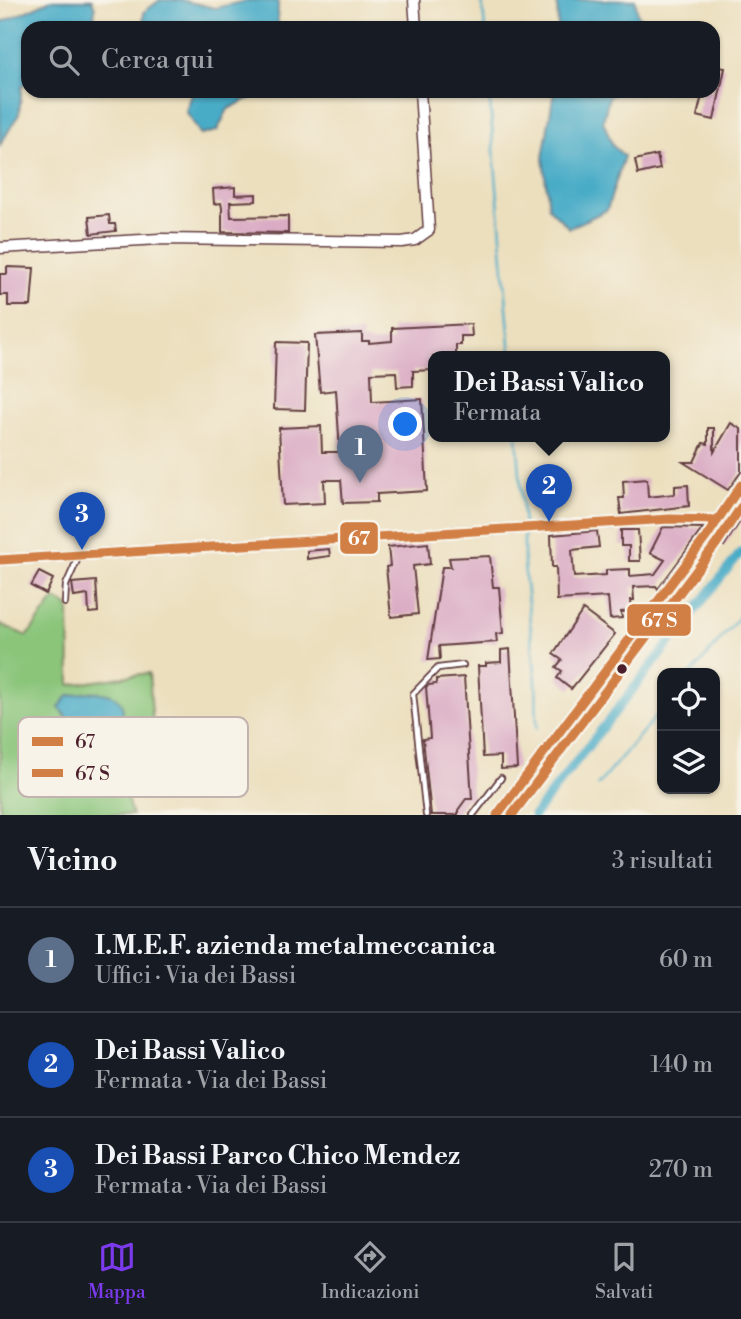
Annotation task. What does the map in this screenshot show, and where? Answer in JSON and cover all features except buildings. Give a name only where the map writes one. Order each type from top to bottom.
[{"type":"street","points":[[414,0],[416,21]]},
{"type":"street","points":[[0,248],[160,239],[415,240],[429,230],[421,98]]},
{"type":"street","points":[[497,815],[718,520],[741,485]]},
{"type":"street","points":[[0,560],[670,519],[718,520]]},
{"type":"lane","points":[[65,603],[66,585],[79,556]]},
{"type":"lane","points":[[426,815],[414,694],[438,668],[463,665]]},
{"type":"lane","points":[[473,815],[501,778]]},
{"type":"green space","points":[[55,599],[69,606],[70,685],[149,673],[152,717],[18,717],[18,797],[127,797],[132,815],[0,815],[0,624],[27,636]]},
{"type":"water","points":[[51,0],[92,0],[95,8],[94,21],[21,21],[19,114],[0,145],[0,23]]},
{"type":"water","points":[[160,0],[181,0],[215,8],[250,0],[278,1],[278,21],[143,21],[144,12]]},
{"type":"water","points":[[557,0],[635,0],[638,15],[643,21],[558,21]]},
{"type":"water","points":[[191,98],[250,98],[228,109],[217,131],[201,135],[186,111]]},
{"type":"water","points":[[553,98],[609,98],[603,121],[613,146],[624,156],[607,210],[569,228],[549,208],[543,158]]},
{"type":"water","points":[[89,692],[111,695],[121,704],[122,717],[66,717],[59,707],[68,696]]},
{"type":"waterway","points":[[482,0],[484,21]]},
{"type":"waterway","points":[[490,98],[511,351]]},
{"type":"waterway","points":[[517,442],[524,526]]},
{"type":"waterway","points":[[524,532],[524,564],[536,681],[537,728]]},
{"type":"waterway","points":[[534,815],[741,552]]},
{"type":"waterway","points":[[696,668],[741,615]]},
{"type":"waterway","points":[[598,785],[657,715]]},
{"type":"waterway","points":[[505,815],[513,804]]},
{"type":"transit line","name":"67","points":[[497,815],[707,536],[741,485]]},
{"type":"transit line","points":[[512,815],[717,543],[741,507]]},
{"type":"transit line","name":"67","points":[[0,560],[670,519],[718,520]]},
{"type":"place","name":"I.M.E.F. azienda metalmeccanica","points":[[360,483]]},
{"type":"place","name":"Dei Bassi Valico","points":[[549,522]]},
{"type":"place","name":"Dei Bassi Parco Chico Mendez","points":[[82,550]]}]
